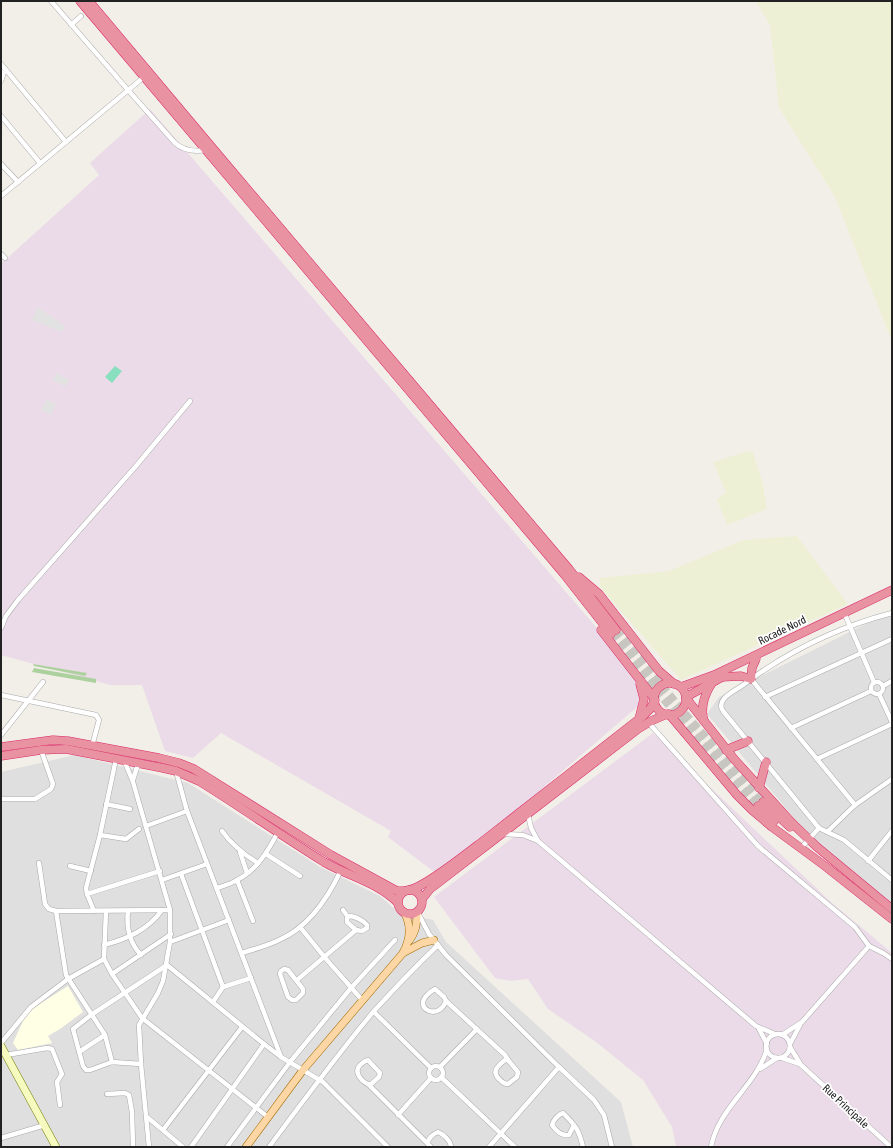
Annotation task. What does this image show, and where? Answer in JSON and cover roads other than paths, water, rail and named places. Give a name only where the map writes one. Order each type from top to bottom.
[{"type":"highway","points":[[80,1],[567,572],[582,603],[654,699],[657,708],[668,714],[744,802],[772,827],[802,848],[892,919]]},
{"type":"highway","points":[[90,1],[567,572],[614,632]]},
{"type":"highway","points":[[567,572],[599,594],[659,671],[678,686],[726,750],[809,839]]},
{"type":"highway","name":"Rocade Nord","points":[[678,686],[714,675],[892,590]]},
{"type":"highway","name":"Rocade Nord","points":[[686,698],[756,659],[892,596]]},
{"type":"highway","points":[[722,677],[741,676],[751,679],[752,668],[756,659]]},
{"type":"highway","points":[[639,680],[644,699],[639,719]]},
{"type":"highway","points":[[705,724],[702,713],[703,703],[706,692],[712,683]]},
{"type":"highway","points":[[398,903],[400,896],[421,885],[454,862],[639,719],[650,709],[660,687],[667,684],[678,686]]},
{"type":"highway","points":[[1,756],[41,750],[66,749],[176,771],[198,781],[326,863],[378,888],[393,898],[404,912],[411,914],[417,912],[421,906],[422,898],[430,889],[648,722],[668,714],[674,714],[681,710],[685,704],[686,698]]},
{"type":"highway","points":[[1,747],[53,740],[68,741],[166,759],[194,769],[331,855],[398,891],[416,892],[422,898]]},
{"type":"highway","points":[[726,750],[748,741]]},
{"type":"highway","points":[[760,788],[766,762]]},
{"type":"highway","points":[[802,848],[760,804],[809,839],[892,909]]},
{"type":"main road","points":[[404,912],[408,922],[408,942]]},
{"type":"main road","points":[[249,1146],[268,1117],[303,1070],[403,953],[416,928],[417,912]]},
{"type":"main road","points":[[403,953],[422,943],[436,942]]},
{"type":"street","points":[[51,1],[178,145],[196,152],[206,150]]},
{"type":"street","points":[[72,25],[82,16]]},
{"type":"street","points":[[1,64],[66,142]]},
{"type":"street","points":[[1,81],[5,69]]},
{"type":"street","points":[[1,196],[144,77]]},
{"type":"street","points":[[1,116],[40,163]]},
{"type":"street","points":[[1,164],[18,182]]},
{"type":"street","points":[[1,254],[5,258]]},
{"type":"street","points":[[1,628],[6,616],[18,600],[136,466],[190,401]]},
{"type":"street","points":[[892,613],[850,626],[790,654],[751,679],[721,702],[723,711],[819,828],[844,840],[892,880]]},
{"type":"street","points":[[846,617],[874,682]]},
{"type":"street","points":[[765,697],[892,639]]},
{"type":"street","points":[[751,679],[854,805]]},
{"type":"street","points":[[882,686],[892,681]]},
{"type":"street","points":[[1,735],[43,682]]},
{"type":"street","points":[[874,682],[880,683],[882,686]]},
{"type":"street","points":[[874,682],[871,685],[871,691],[875,695],[879,694]]},
{"type":"street","points":[[879,694],[883,690],[882,686]]},
{"type":"street","points":[[791,728],[871,691]]},
{"type":"street","points":[[816,759],[892,723],[879,694]]},
{"type":"street","points":[[1,695],[27,702],[96,715],[99,720],[92,746]]},
{"type":"street","points":[[648,722],[758,846],[855,927],[869,946],[883,952],[892,959]]},
{"type":"street","points":[[1,799],[35,800],[51,789],[53,784],[41,750]]},
{"type":"street","points":[[120,759],[133,782],[160,871],[170,910],[171,934],[167,965],[163,981],[158,993],[139,1024],[141,1064],[149,1147]]},
{"type":"street","points":[[94,911],[87,894],[87,884],[100,835],[106,804],[120,759]]},
{"type":"street","points":[[133,782],[134,773],[139,763]]},
{"type":"street","points":[[176,771],[187,811],[281,1056]]},
{"type":"street","points":[[827,832],[854,805],[892,779]]},
{"type":"street","points":[[106,804],[130,809]]},
{"type":"street","points":[[146,826],[187,811]]},
{"type":"street","points":[[528,814],[531,828],[538,841]]},
{"type":"street","points":[[802,848],[819,828]]},
{"type":"street","points":[[100,835],[126,839],[139,829]]},
{"type":"street","points":[[222,831],[240,852],[258,863]]},
{"type":"street","points":[[868,861],[892,831]]},
{"type":"street","points":[[217,888],[237,880],[258,863],[266,854],[278,832]]},
{"type":"street","points":[[502,835],[518,834],[538,841],[756,1026],[762,1034],[771,1055],[780,1058]]},
{"type":"street","points":[[240,852],[247,873]]},
{"type":"street","points":[[266,854],[300,876]]},
{"type":"street","points":[[39,863],[44,904],[48,909],[56,911],[170,910]]},
{"type":"street","points":[[162,880],[207,864]]},
{"type":"street","points":[[70,866],[91,871]]},
{"type":"street","points":[[242,953],[280,940],[300,927],[313,915],[324,901],[334,886],[340,870]]},
{"type":"street","points":[[87,894],[160,871]]},
{"type":"street","points":[[181,874],[223,987]]},
{"type":"street","points":[[237,880],[253,921]]},
{"type":"street","points":[[104,945],[129,937],[152,922],[162,910]]},
{"type":"street","points":[[343,910],[348,917],[347,922],[356,930],[364,931],[367,928],[365,923],[352,916],[348,917]]},
{"type":"street","points":[[56,911],[65,971],[68,979],[105,1035],[112,1062]]},
{"type":"street","points":[[106,911],[104,959],[112,974],[142,1018],[268,1117]]},
{"type":"street","points":[[128,911],[127,928],[129,937],[136,950],[141,955]]},
{"type":"street","points":[[417,912],[425,927],[436,942],[559,1067],[594,1100],[604,1115],[612,1147]]},
{"type":"street","points":[[170,942],[229,920]]},
{"type":"street","points":[[300,927],[324,957],[363,1000]]},
{"type":"street","points":[[296,980],[356,930]]},
{"type":"street","points":[[112,974],[171,934]]},
{"type":"street","points":[[227,1147],[290,1062],[351,988],[395,940]]},
{"type":"street","points":[[269,1147],[319,1079],[374,1012],[436,942]]},
{"type":"street","points":[[758,1070],[788,1053],[790,1045],[802,1022],[869,946]]},
{"type":"street","points":[[1,1043],[31,1007],[68,979],[104,959]]},
{"type":"street","points":[[141,1064],[112,1062],[86,1070],[83,1066],[73,1029],[91,1015],[167,965]]},
{"type":"street","points":[[167,965],[264,1044],[290,1062],[319,1079],[388,1147]]},
{"type":"street","points":[[284,969],[288,970],[296,980],[302,987],[303,994],[296,1000],[292,1000],[288,997],[280,976],[280,972],[284,969]]},
{"type":"street","points":[[213,1002],[223,987],[250,978]]},
{"type":"street","points":[[446,1000],[439,1010],[433,1013],[428,1011],[422,1002],[431,990],[435,989],[505,1055],[517,1069],[518,1074],[512,1082],[505,1084],[497,1078],[495,1073],[497,1068],[504,1061],[508,1060]]},
{"type":"street","points":[[374,1012],[431,1068]]},
{"type":"street","points":[[782,1035],[802,1022]]},
{"type":"street","points":[[756,1026],[782,1035],[787,1038],[790,1045]]},
{"type":"street","points":[[163,1130],[242,1027]]},
{"type":"street","points":[[440,1067],[477,1029]]},
{"type":"street","points":[[711,1147],[718,1124],[758,1070],[770,1038],[776,1034]]},
{"type":"street","points":[[79,1052],[105,1035]]},
{"type":"street","points":[[191,1147],[264,1044]]},
{"type":"street","name":"Rue Principale","points":[[790,1045],[801,1065],[891,1147]]},
{"type":"street","points":[[1,1046],[56,1147]]},
{"type":"street","points":[[6,1055],[49,1048],[52,1049],[62,1074],[57,1082],[60,1105]]},
{"type":"street","name":"Rue Principale","points":[[780,1058],[801,1065]]},
{"type":"street","points":[[368,1084],[373,1083],[379,1077],[380,1073],[367,1060],[361,1065],[357,1071],[357,1074],[429,1146]]},
{"type":"street","points":[[431,1068],[435,1066],[440,1067]]},
{"type":"street","points":[[431,1078],[435,1080],[441,1077],[443,1070],[440,1067]]},
{"type":"street","points":[[489,1147],[559,1067]]},
{"type":"street","points":[[431,1068],[429,1074],[431,1078]]},
{"type":"street","points":[[441,1077],[515,1147]]},
{"type":"street","points":[[398,1115],[431,1078]]},
{"type":"street","points":[[107,1094],[125,1093],[129,1095],[132,1112],[133,1147]]},
{"type":"street","points":[[574,1124],[569,1135],[565,1136],[552,1125],[560,1114],[564,1113],[574,1124],[579,1132],[583,1147]]},
{"type":"street","points":[[147,1117],[183,1147]]},
{"type":"street","points":[[1,1138],[45,1125]]},
{"type":"street","points":[[429,1146],[429,1140],[438,1132],[450,1142],[451,1147]]},
{"type":"tunnel","points":[[616,630],[686,715],[763,802]]},
{"type":"tunnel","points":[[611,634],[680,719],[758,806]]}]
